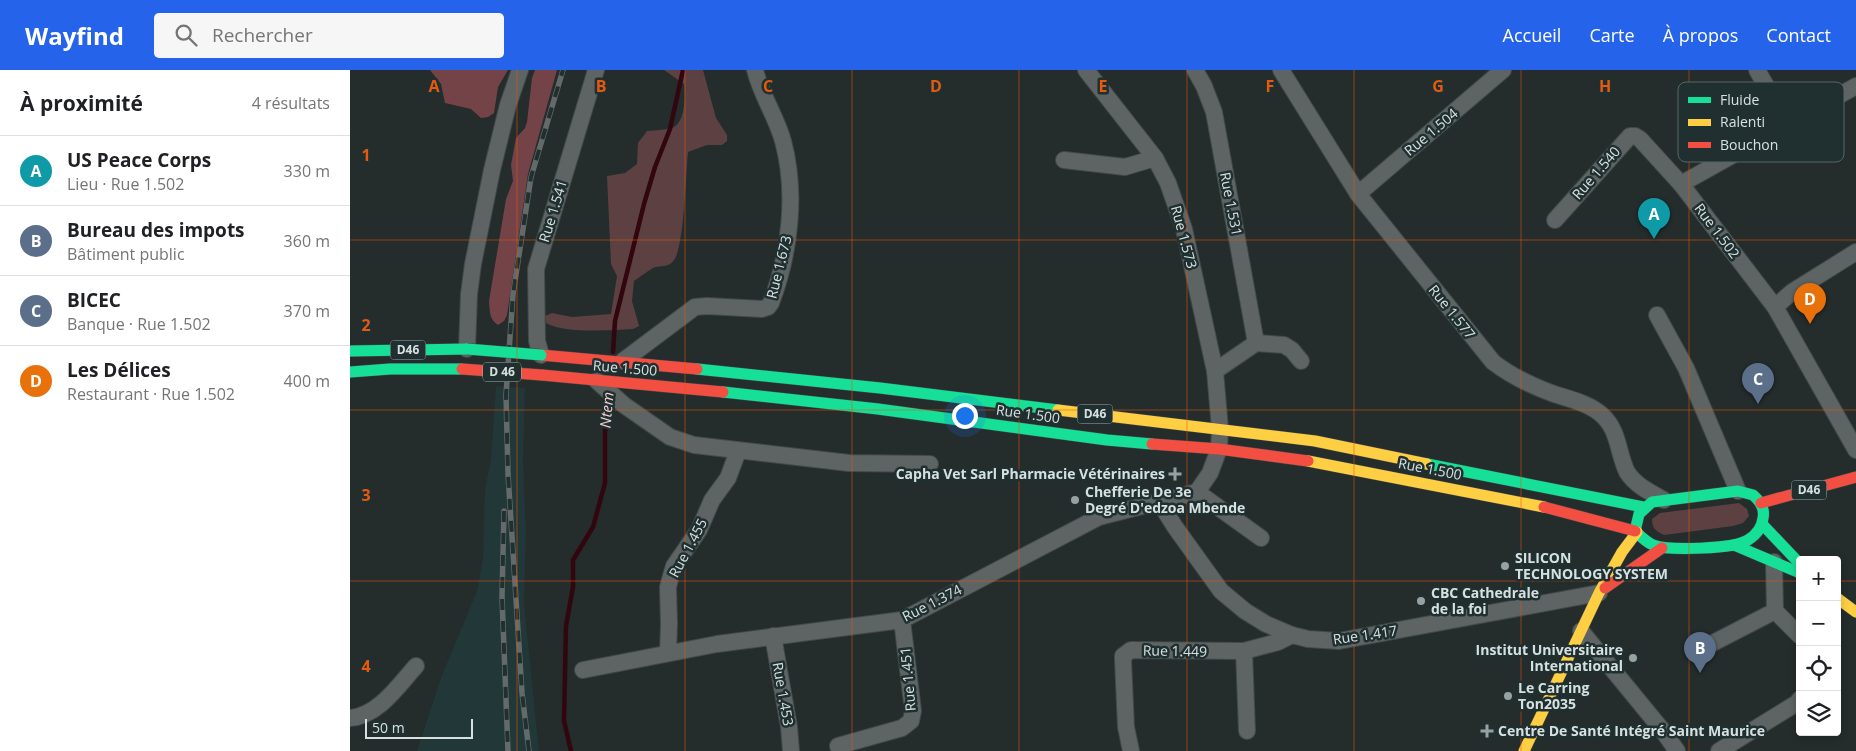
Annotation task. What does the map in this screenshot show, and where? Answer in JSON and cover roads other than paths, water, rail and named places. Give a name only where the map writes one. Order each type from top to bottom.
[{"type":"main road","name":"D46","points":[[350,351],[466,349],[541,355]]},
{"type":"main road","name":"Rue 1.500","points":[[541,355],[623,361],[890,389],[1315,441],[1643,507]]},
{"type":"main road","name":"Rue 1.500","points":[[350,372],[390,369],[462,369],[542,375],[752,395],[1107,440],[1219,448],[1312,461],[1526,503],[1636,531],[1642,539],[1662,548]]},
{"type":"main road","name":"D46","points":[[1761,503],[1856,477]]},
{"type":"main road","points":[[1524,751],[1598,593],[1636,531],[1638,514],[1643,507],[1652,502],[1664,500],[1738,491],[1748,492],[1761,503],[1763,526],[1796,560]]},
{"type":"main road","points":[[1598,593],[1662,548],[1734,545],[1747,541],[1758,533],[1763,526]]},
{"type":"main road","points":[[1734,545],[1796,571]]},
{"type":"main road","points":[[1841,601],[1856,612]]},
{"type":"street","points":[[466,349],[472,272],[492,170],[508,105],[520,70]]},
{"type":"street","name":"Rue 1.541","points":[[541,355],[537,341],[536,269],[596,70]]},
{"type":"street","name":"Rue 1.673","points":[[623,361],[695,306],[762,309],[768,307],[771,303],[787,246],[790,175],[783,140],[773,114],[762,94],[755,70]]},
{"type":"street","name":"Rue 1.573","points":[[1086,70],[1155,158],[1168,183],[1184,229],[1215,371],[1220,430]]},
{"type":"street","name":"Rue 1.531","points":[[1194,70],[1204,86],[1214,112],[1256,342]]},
{"type":"street","name":"Rue 1.577","points":[[1281,70],[1358,194],[1492,362],[1510,374],[1552,393],[1584,404],[1603,416],[1616,434],[1628,473],[1643,488],[1664,500]]},
{"type":"street","name":"Rue 1.504","points":[[1358,194],[1504,70]]},
{"type":"street","points":[[1757,70],[1764,82]]},
{"type":"street","points":[[1844,93],[1856,86]]},
{"type":"street","name":"Rue 1.540","points":[[1556,220],[1630,136],[1640,139],[1681,184]]},
{"type":"street","points":[[1064,160],[1124,167],[1155,158]]},
{"type":"street","points":[[1681,184],[1720,162]]},
{"type":"street","name":"Rue 1.502","points":[[1681,184],[1775,308],[1856,450]]},
{"type":"street","points":[[1775,308],[1792,292],[1856,252]]},
{"type":"street","points":[[1657,315],[1686,368],[1738,491]]},
{"type":"street","points":[[1215,371],[1256,342],[1284,345],[1292,350],[1301,361]]},
{"type":"street","points":[[597,381],[624,405],[670,437],[694,445],[849,463],[930,464]]},
{"type":"street","points":[[1220,430],[1219,448],[1210,473],[1196,492],[1261,538]]},
{"type":"street","name":"Rue 1.455","points":[[668,653],[668,587],[674,566],[683,556],[699,530],[712,500],[728,478],[738,451]]},
{"type":"street","name":"Rue 1.374","points":[[583,670],[717,644],[902,620],[1099,517],[1158,500],[1180,497],[1196,492]]},
{"type":"street","name":"Rue 1.417","points":[[1158,500],[1221,592],[1245,611],[1266,624],[1292,635],[1308,639],[1339,642],[1598,593]]},
{"type":"street","points":[[1774,562],[1775,612],[1796,632]]},
{"type":"street","points":[[1712,644],[1775,612]]},
{"type":"street","name":"Rue 1.451","points":[[838,746],[902,728],[911,721],[913,711],[902,620]]},
{"type":"street","points":[[1581,630],[1677,751]]},
{"type":"street","name":"Rue 1.449","points":[[1131,751],[1126,727],[1123,656],[1126,652],[1131,650],[1244,652],[1278,642],[1292,635]]},
{"type":"street","name":"Rue 1.453","points":[[773,636],[789,727],[791,751]]},
{"type":"street","points":[[1244,652],[1247,731]]},
{"type":"street","points":[[350,718],[360,718],[370,713],[416,666]]},
{"type":"street","points":[[1719,751],[1796,704]]},
{"type":"waterway","name":"Ntem","points":[[613,352],[615,321],[644,204],[655,167],[670,129],[683,70]]},
{"type":"waterway","name":"Ntem","points":[[571,751],[564,721],[566,626],[573,587],[573,560],[593,527],[605,483],[605,432],[608,397]]},
{"type":"railway","points":[[529,751],[522,693],[508,474],[506,395],[513,294],[531,177],[563,70]]},
{"type":"railway","points":[[504,511],[502,597],[508,751]]},
{"type":"place","name":"US Peace Corps","points":[[1654,239]]},
{"type":"place","name":"Les Délices","points":[[1810,324]]},
{"type":"place","name":"BICEC","points":[[1758,404]]},
{"type":"place","name":"Capha Vet Sarl Pharmacie Vétérinaires","points":[[1175,474]]},
{"type":"place","name":"Chefferie De 3e Degré D'edzoa Mbende","points":[[1075,500]]},
{"type":"place","name":"SILICON TECHNOLOGY SYSTEM","points":[[1505,566]]},
{"type":"place","name":"CBC Cathedrale de la foi","points":[[1421,601]]},
{"type":"place","name":"Institut Universitaire International","points":[[1633,658]]},
{"type":"place","name":"Bureau des impots","points":[[1700,673]]},
{"type":"place","name":"Le Carring Ton2035","points":[[1508,696]]},
{"type":"place","name":"Centre De Santé Intégré Saint Maurice","points":[[1487,731]]}]
